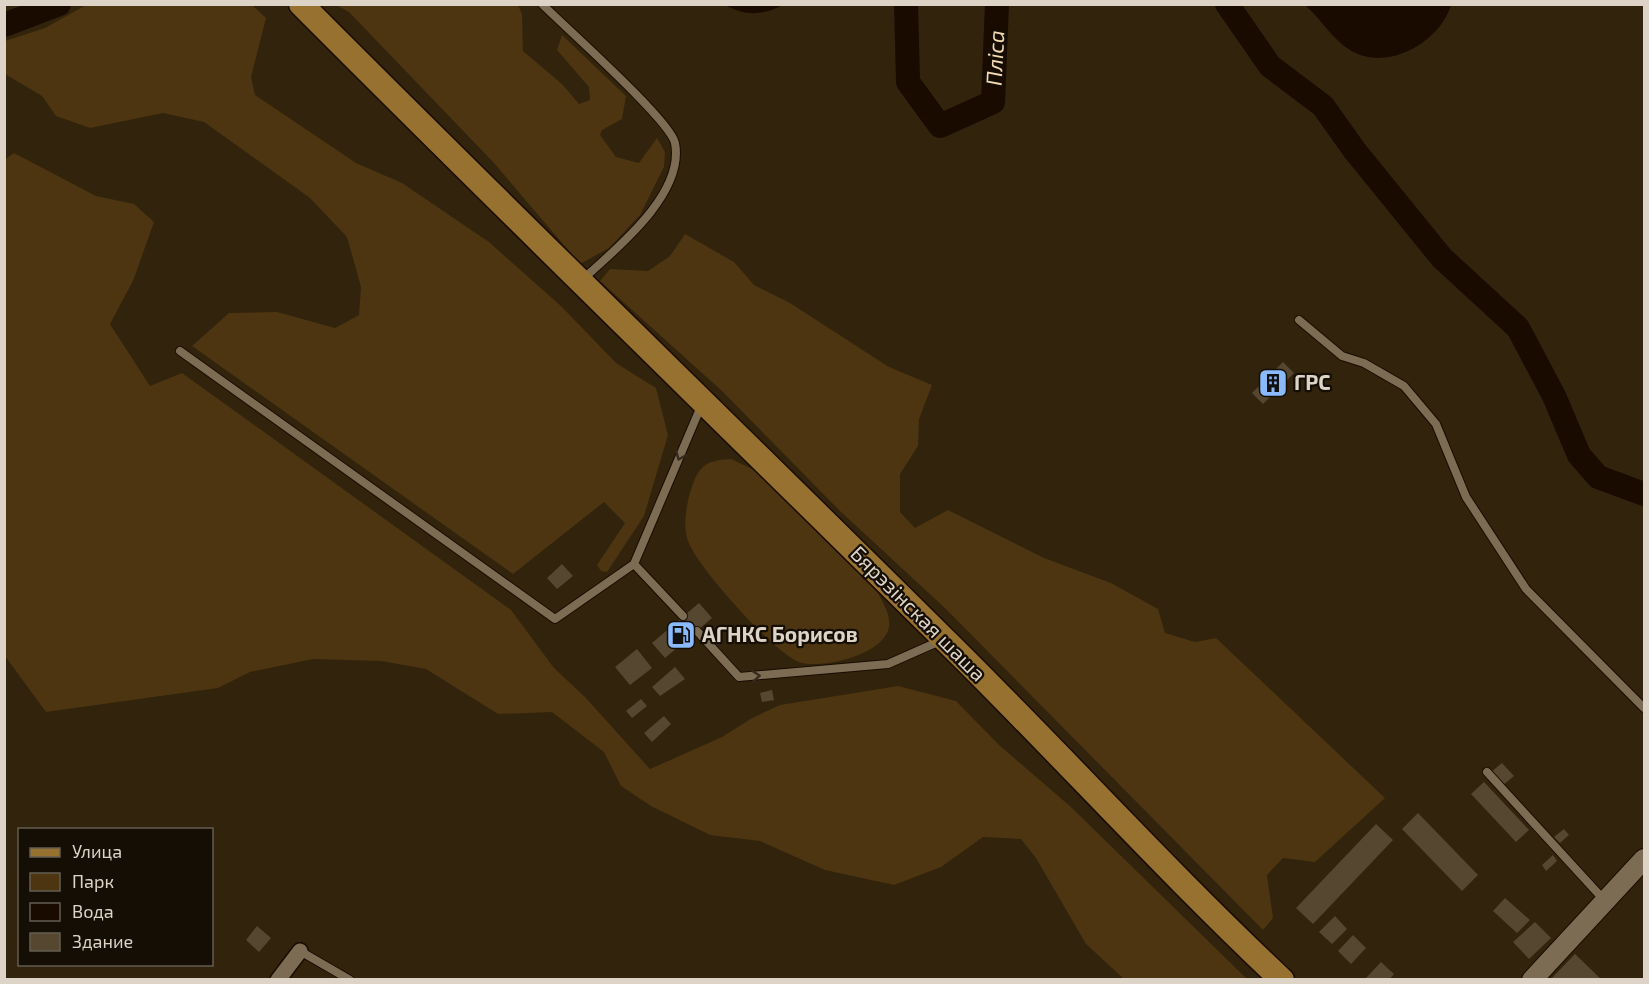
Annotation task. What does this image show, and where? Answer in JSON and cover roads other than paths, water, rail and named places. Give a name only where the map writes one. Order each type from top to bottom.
[{"type":"main road","name":"Бярэзінская шаша","points":[[301,4],[579,282],[944,639],[1217,918],[1282,980]]},
{"type":"street","points":[[1532,980],[1642,866]]},
{"type":"street","points":[[278,980],[300,951]]},
{"type":"lane","points":[[542,4],[631,91],[668,131],[675,143],[675,166],[664,192],[652,210],[622,244],[579,282]]},
{"type":"lane","points":[[1299,320],[1342,356],[1364,363],[1404,386],[1436,424],[1466,497],[1526,589],[1644,708]]},
{"type":"lane","points":[[180,351],[555,619],[634,564],[703,403]]},
{"type":"lane","points":[[634,564],[683,616]]},
{"type":"lane","points":[[697,631],[739,677],[888,664],[944,639]]},
{"type":"lane","points":[[1486,772],[1605,903]]},
{"type":"lane","points":[[300,951],[350,980]]},
{"type":"water","points":[[1451,4],[1436,31],[1424,42],[1395,56],[1380,58],[1365,56],[1344,46],[1305,5]]},
{"type":"water","points":[[725,5],[783,5],[761,13],[747,13]]},
{"type":"waterway","name":"Пліса","points":[[4,25],[59,4]]},
{"type":"waterway","name":"Пліса","points":[[906,4],[908,82],[940,126],[993,102],[997,4]]},
{"type":"waterway","points":[[1227,4],[1270,66],[1323,106],[1355,151],[1442,258],[1518,328],[1554,396],[1579,455],[1598,477],[1644,494]]},
{"type":"place","name":"ГРС","points":[[1273,383]]},
{"type":"place","name":"АГНКС Борисов","points":[[681,635]]}]
